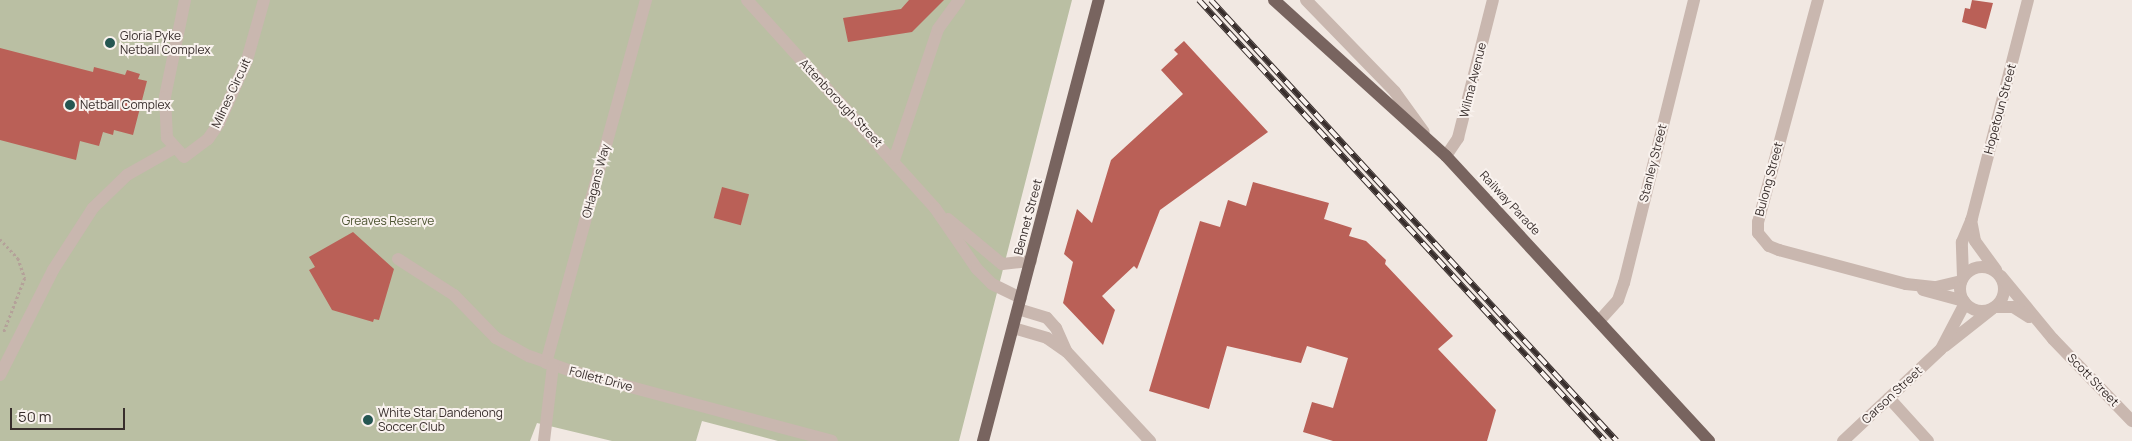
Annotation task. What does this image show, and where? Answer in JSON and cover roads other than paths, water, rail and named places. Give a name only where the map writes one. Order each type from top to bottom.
[{"type":"main road","name":"Bennet Street","points":[[983,441],[1099,0]]},
{"type":"main road","name":"Railway Parade","points":[[1274,0],[1446,156],[1600,320],[1709,441]]},
{"type":"street","points":[[0,375],[53,270],[93,208],[127,175],[174,149],[167,138],[165,97],[185,0]]},
{"type":"street","name":"Milnes Circuit","points":[[174,149],[184,157],[208,139],[219,123],[247,60],[264,0]]},
{"type":"street","name":"OHagans Way","points":[[544,441],[549,364],[646,0]]},
{"type":"street","name":"Attenborough Street","points":[[747,0],[894,160],[935,208],[988,280],[1019,304],[1047,318],[1056,328],[1067,352]]},
{"type":"street","points":[[894,160],[933,43],[941,24],[959,0]]},
{"type":"street","points":[[1306,0],[1395,92],[1431,141]]},
{"type":"street","name":"Wilma Avenue","points":[[1446,156],[1458,138],[1493,0]]},
{"type":"street","name":"Stanley Street","points":[[1600,320],[1615,304],[1622,289],[1694,0]]},
{"type":"street","name":"Bulong Street","points":[[1818,0],[1758,222],[1758,232],[1769,246],[1779,250],[1965,302]]},
{"type":"street","name":"Hopetoun Street","points":[[1962,279],[1961,247],[1972,218],[2028,0]]},
{"type":"street","name":"Attenborough Street","points":[[935,208],[1000,263],[1031,261]]},
{"type":"street","name":"Hopetoun Street","points":[[1972,218],[1975,241],[2000,275]]},
{"type":"street","name":"Follett Drive","points":[[398,259],[454,295],[502,342],[549,364],[832,441]]},
{"type":"street","points":[[1980,266],[2000,275],[2004,291],[1994,308],[1978,310],[1965,302],[1960,289],[1962,279],[1980,266]]},
{"type":"street","name":"Scott Street","points":[[2000,275],[2053,339],[2132,421]]},
{"type":"street","name":"Bulong Street","points":[[1906,284],[1939,287],[1962,279]]},
{"type":"street","name":"Carson Street","points":[[1941,349],[1965,302]]},
{"type":"street","name":"Scott Street","points":[[1994,308],[2020,310],[2053,339]]},
{"type":"street","name":"Carson Street","points":[[1843,441],[1941,349],[1970,330],[1994,308]]},
{"type":"street","name":"Attenborough Street","points":[[1013,328],[1047,338],[1067,352],[1150,441]]},
{"type":"street","points":[[1889,398],[1928,441]]},
{"type":"railway","points":[[1199,0],[1605,441]]},
{"type":"railway","points":[[1211,0],[1617,441]]},
{"type":"place","name":"Gloria Pyke Netball Complex","points":[[110,43]]},
{"type":"place","name":"Netball Complex","points":[[70,105]]},
{"type":"place","name":"White Star Dandenong Soccer Club","points":[[368,420]]},
{"type":"park label","name":"Greaves Reserve","points":[[388,221]]}]
